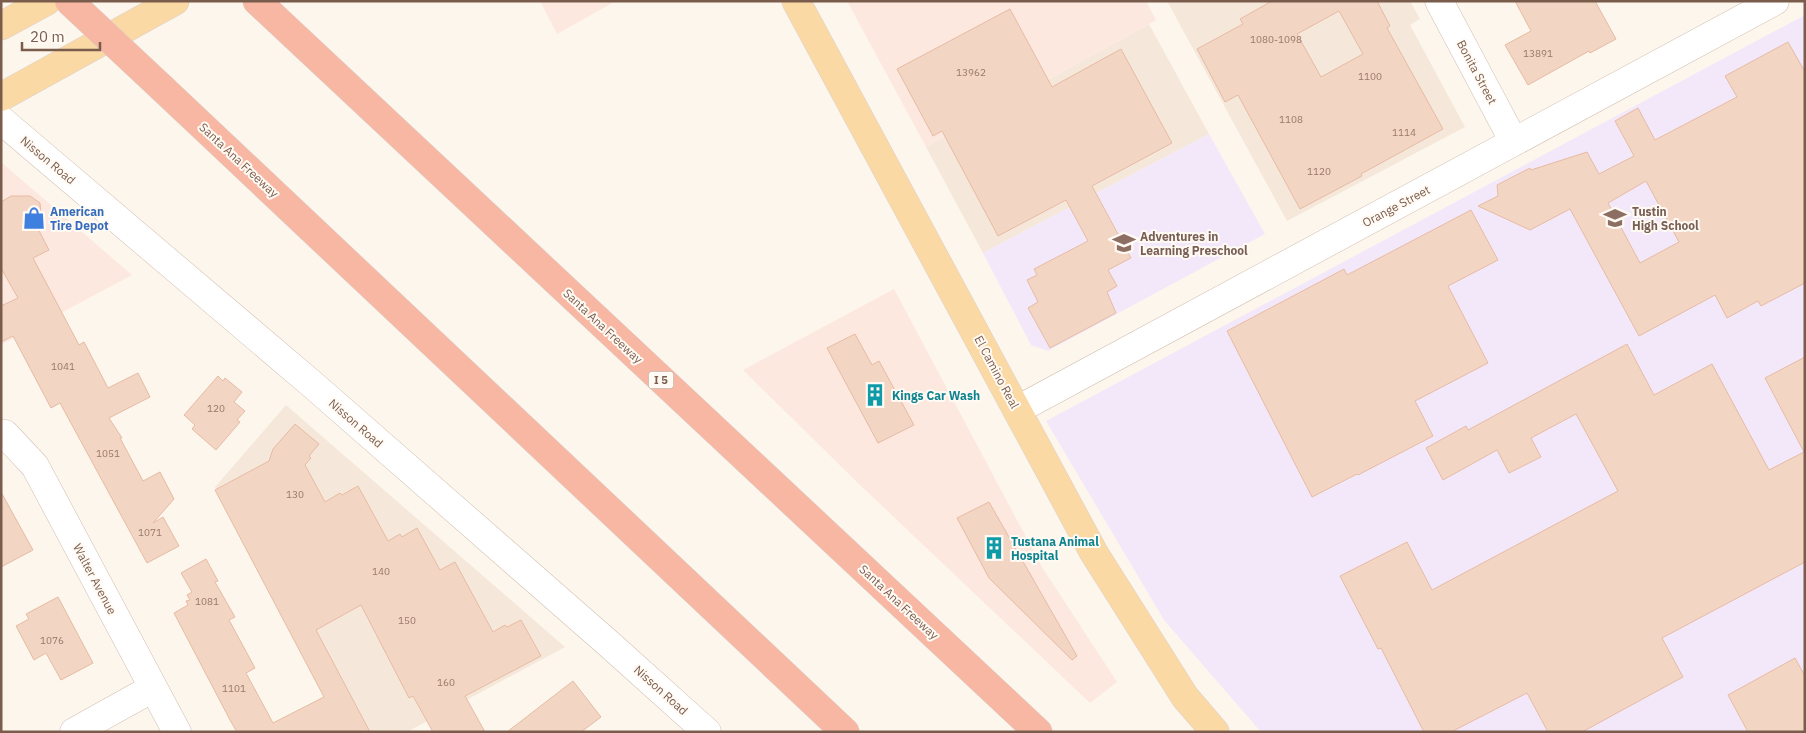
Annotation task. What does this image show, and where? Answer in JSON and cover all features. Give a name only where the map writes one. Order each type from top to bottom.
[{"type":"highway","name":"Santa Ana Freeway","points":[[69,1],[844,732]]},
{"type":"highway","name":"Santa Ana Freeway","points":[[257,1],[1038,732]]},
{"type":"main road","points":[[1,26],[47,1]]},
{"type":"main road","points":[[1,97],[175,1]]},
{"type":"main road","name":"El Camino Real","points":[[796,1],[1094,553],[1185,697],[1215,732]]},
{"type":"street","name":"Bonita Street","points":[[1439,1],[1514,142]]},
{"type":"street","name":"Orange Street","points":[[1017,410],[1775,1]]},
{"type":"street","name":"Nisson Road","points":[[1,120],[321,392],[691,726]]},
{"type":"street","name":"Walter Avenue","points":[[3,434],[35,466],[177,732]]},
{"type":"street","points":[[74,732],[154,688]]},
{"type":"shaded area","points":[[540,1],[616,1],[557,34]]},
{"type":"shaded area","points":[[847,1],[1146,1],[1156,20],[926,147]]},
{"type":"shaded area","points":[[1167,1],[1410,1],[1420,19],[1410,25],[1465,127],[1287,221]]},
{"type":"shaded area","name":"Tustin High School","points":[[1805,15],[1805,732],[1261,732],[1164,620],[1046,421]]},
{"type":"shaded area","points":[[1149,24],[1209,134],[983,253],[926,147]]},
{"type":"shaded area","name":"Adventures in Learning Preschool","points":[[1209,134],[1265,234],[1048,351],[1031,345],[983,253]]},
{"type":"shaded area","name":"American Tire Depot","points":[[1,162],[132,275],[1,345]]},
{"type":"shaded area","points":[[894,289],[1042,567],[1117,682],[1090,703],[860,485],[743,370]]},
{"type":"shaded area","points":[[286,405],[565,647],[407,732],[343,732],[215,487]]},
{"type":"building","points":[[1272,1],[1377,1],[1390,26],[1387,28],[1443,129],[1300,209],[1238,95],[1225,102],[1197,49],[1243,24],[1240,19]],"holes":[[[1339,11],[1363,54],[1321,77],[1297,34]]]},
{"type":"building","points":[[1515,1],[1595,1],[1616,39],[1590,53],[1589,51],[1528,85],[1505,45],[1531,31]]},
{"type":"building","points":[[1010,9],[1052,87],[1121,49],[1172,143],[1092,186],[1131,258],[1108,270],[1117,286],[1107,292],[1116,313],[1050,348],[1028,308],[1038,302],[1027,280],[1037,275],[1034,269],[1088,241],[1066,200],[998,236],[942,131],[933,136],[897,69]]},
{"type":"building","points":[[1788,42],[1805,72],[1805,283],[1761,306],[1758,301],[1727,318],[1715,295],[1639,336],[1570,209],[1530,230],[1478,206],[1498,196],[1497,185],[1530,168],[1531,170],[1587,152],[1599,174],[1634,156],[1615,121],[1638,108],[1655,140],[1737,97],[1725,76]],"holes":[[[1646,181],[1679,242],[1640,263],[1608,203]]]},
{"type":"building","points":[[11,196],[30,196],[40,203],[41,215],[36,225],[49,250],[33,258],[79,345],[84,342],[108,388],[138,373],[150,397],[109,418],[122,438],[120,438],[143,481],[160,472],[174,499],[153,523],[163,517],[179,546],[147,563],[60,403],[51,408],[13,336],[1,342],[1,306],[18,298],[1,268],[1,202]]},
{"type":"building","points":[[1471,210],[1498,260],[1448,286],[1488,363],[1415,401],[1433,436],[1312,497],[1227,331],[1344,269],[1347,275]]},
{"type":"building","name":"Kings Car Wash","points":[[855,334],[872,365],[879,361],[914,425],[878,443],[827,348]]},
{"type":"building","points":[[1627,344],[1654,395],[1712,364],[1769,470],[1804,452],[1765,378],[1805,357],[1805,562],[1662,638],[1683,677],[1582,732],[1548,732],[1527,693],[1451,732],[1424,732],[1381,648],[1378,649],[1340,576],[1407,542],[1432,590],[1618,491],[1576,414],[1531,438],[1541,457],[1509,473],[1497,450],[1443,480],[1426,448],[1466,426],[1468,430]]},
{"type":"building","points":[[218,376],[223,381],[225,378],[242,392],[234,402],[245,411],[237,420],[240,422],[216,450],[192,429],[195,425],[184,415]]},
{"type":"building","points":[[295,424],[319,444],[309,456],[311,458],[305,465],[325,502],[340,493],[342,495],[358,486],[388,541],[400,534],[402,537],[417,528],[440,570],[455,562],[493,632],[505,625],[507,627],[521,620],[541,656],[465,696],[485,732],[433,732],[413,696],[409,698],[361,605],[316,630],[370,732],[237,732],[174,613],[188,605],[186,601],[190,600],[187,595],[192,592],[181,573],[206,559],[218,581],[215,582],[235,617],[229,620],[255,668],[246,673],[273,723],[324,697],[215,490],[269,461],[273,449]]},
{"type":"building","points":[[1,492],[33,550],[1,567]]},
{"type":"building","name":"Tustana Animal Hospital","points":[[989,502],[1077,656],[1072,660],[989,578],[957,518]]},
{"type":"building","points":[[58,597],[93,663],[61,680],[46,653],[34,660],[16,626],[29,619],[26,614]]},
{"type":"building","points":[[1795,658],[1805,676],[1805,732],[1748,732],[1728,695]]},
{"type":"building","points":[[573,681],[601,717],[581,732],[507,732]]},
{"type":"place","name":"American Tire Depot","points":[[34,218]]},
{"type":"place","name":"Tustin High School","points":[[1615,218]]},
{"type":"place","name":"Adventures in Learning Preschool","points":[[1124,243]]},
{"type":"place","name":"Kings Car Wash","points":[[875,395]]},
{"type":"place","name":"Tustana Animal Hospital","points":[[994,548]]}]
